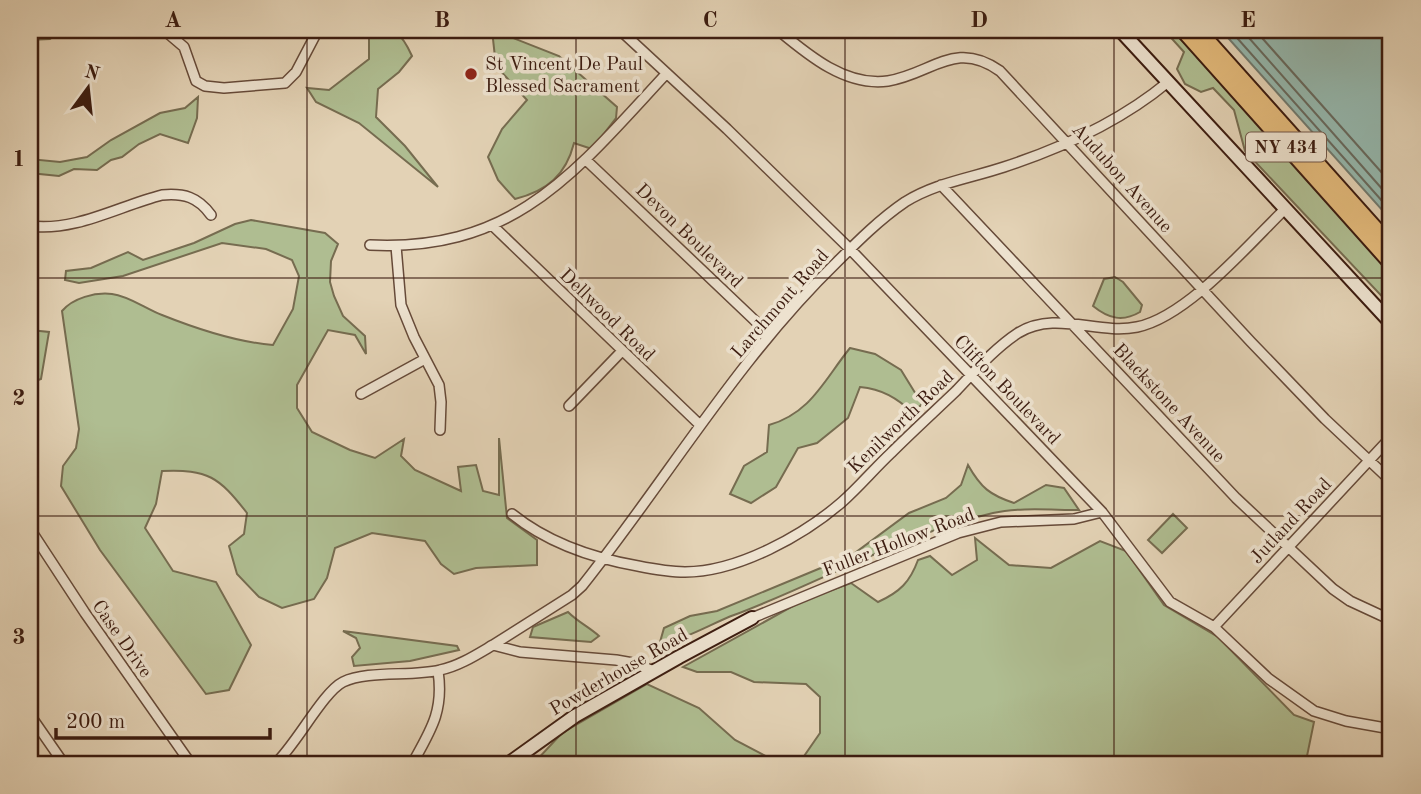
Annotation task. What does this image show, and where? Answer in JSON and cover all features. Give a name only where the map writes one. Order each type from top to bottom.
[{"type":"main road","name":"NY 434","points":[[1183,30],[1391,263]]},
{"type":"main road","name":"NY 434","points":[[1198,30],[1391,246]]},
{"type":"street","points":[[164,30],[184,47],[196,81],[205,86],[223,88],[285,83],[296,72],[318,30]]},
{"type":"street","name":"Clifton Boulevard","points":[[620,30],[850,249],[1102,512],[1170,602],[1214,627],[1269,679],[1314,711],[1346,721],[1391,729]]},
{"type":"street","name":"Audubon Avenue","points":[[778,30],[813,58],[849,76],[869,80],[897,78],[957,57],[984,61],[1010,81],[1316,409],[1391,481]]},
{"type":"street","points":[[1120,30],[1391,323]]},
{"type":"street","points":[[370,245],[436,243],[493,226],[530,206],[586,160],[666,74]]},
{"type":"street","name":"Larchmont Road","points":[[275,764],[332,691],[345,681],[438,671],[456,665],[572,595],[603,559],[769,334],[806,292],[902,204],[941,185],[1003,167],[1068,143],[1123,112],[1168,82]]},
{"type":"street","name":"Devon Boulevard","points":[[586,160],[769,334]]},
{"type":"street","name":"Blackstone Avenue","points":[[941,185],[1236,498],[1333,589],[1350,601],[1391,620]]},
{"type":"street","points":[[30,226],[48,228],[66,225],[145,199],[170,194],[194,198],[202,203],[211,215]]},
{"type":"street","name":"Kenilworth Road","points":[[512,513],[542,535],[603,559],[656,569],[686,572],[707,570],[784,543],[816,523],[844,500],[971,375],[1025,330],[1048,323],[1112,329],[1149,324],[1172,312],[1202,289],[1285,209]]},
{"type":"street","name":"Dellwood Road","points":[[493,226],[621,352],[700,425]]},
{"type":"street","points":[[396,246],[401,305],[439,385],[440,430]]},
{"type":"street","points":[[569,407],[621,352]]},
{"type":"street","points":[[361,394],[425,359]]},
{"type":"street","name":"Jutland Road","points":[[1214,627],[1391,437]]},
{"type":"street","name":"Fuller Hollow Road","points":[[752,618],[958,533],[1001,522],[1074,519],[1102,512]]},
{"type":"street","name":"Case Drive","points":[[30,529],[85,613],[191,764]]},
{"type":"street","name":"Powderhouse Road","points":[[508,764],[575,716],[752,618]]},
{"type":"street","points":[[493,645],[520,652],[616,660],[654,671]]},
{"type":"street","points":[[412,764],[437,716],[441,691],[438,671]]},
{"type":"street","points":[[30,715],[64,764]]},
{"type":"green space","points":[[30,30],[61,30],[50,39],[30,40]]},
{"type":"green space","points":[[365,30],[394,32],[403,40],[412,56],[399,72],[378,89],[376,117],[405,146],[438,187],[359,123],[316,102],[307,88],[329,90],[369,59],[369,37]]},
{"type":"green space","points":[[492,30],[502,30],[503,34],[559,56],[617,107],[616,118],[592,149],[574,143],[566,164],[554,180],[537,191],[515,199],[498,180],[488,157],[502,129],[527,100],[496,66]]},
{"type":"green space","points":[[1164,30],[1173,30],[1391,274],[1391,306],[1245,151],[1234,110],[1213,88],[1201,92],[1185,84],[1177,69],[1184,52]]},
{"type":"green space","points":[[198,97],[197,118],[188,143],[160,134],[97,170],[74,169],[59,176],[30,173],[30,159],[60,162],[87,157],[111,140],[160,113],[185,108]]},
{"type":"green space","points":[[251,220],[325,233],[338,244],[331,261],[330,282],[334,296],[343,316],[365,336],[366,354],[355,335],[328,330],[297,385],[297,408],[312,432],[350,450],[375,458],[404,439],[401,456],[415,470],[461,491],[458,467],[476,465],[483,491],[499,495],[499,438],[507,518],[537,540],[537,565],[476,568],[454,574],[441,564],[425,541],[372,533],[335,548],[327,578],[314,599],[282,608],[259,597],[237,574],[229,546],[244,534],[247,513],[237,501],[220,483],[202,474],[162,471],[156,504],[145,528],[173,571],[216,582],[251,645],[229,690],[206,694],[100,550],[61,486],[63,466],[76,448],[79,429],[62,311],[85,297],[112,294],[203,330],[273,345],[293,309],[299,276],[292,260],[266,249],[222,243],[123,276],[79,283],[65,280],[66,271],[91,268],[128,252],[143,260]]},
{"type":"green space","points":[[1115,277],[1123,282],[1142,305],[1140,312],[1116,318],[1093,306],[1104,279]]},
{"type":"green space","points":[[30,330],[49,332],[41,379],[30,383]]},
{"type":"green space","points":[[850,348],[875,354],[901,370],[922,404],[913,413],[889,395],[860,387],[848,418],[817,443],[798,448],[776,487],[751,503],[730,494],[744,466],[767,452],[769,425],[783,420],[806,404]]},
{"type":"green space","points":[[968,465],[987,490],[1006,500],[1014,503],[1046,485],[1064,488],[1079,510],[1014,510],[959,522],[894,546],[686,636],[660,642],[664,628],[690,616],[717,611],[852,555],[909,513],[946,498],[961,485]]},
{"type":"green space","points":[[1173,514],[1187,528],[1162,553],[1148,540]]},
{"type":"green space","points":[[975,538],[1009,565],[1051,568],[1100,541],[1126,551],[1164,605],[1218,637],[1294,715],[1314,722],[1307,756],[1320,764],[533,764],[562,733],[647,684],[699,708],[735,740],[775,761],[802,759],[820,733],[820,697],[806,684],[754,682],[731,672],[697,672],[683,667],[804,600],[851,583],[878,602],[903,586],[918,560],[930,556],[952,575],[977,560]]},
{"type":"green space","points":[[568,612],[599,636],[591,642],[530,637],[533,627]]},
{"type":"green space","points":[[343,631],[457,646],[459,650],[410,661],[354,666],[352,657],[360,648],[356,638]]},
{"type":"water","points":[[1221,30],[1391,30],[1391,220]]},
{"type":"place","name":"St Vincent De Paul Blessed Sacrament","points":[[471,74]]}]
